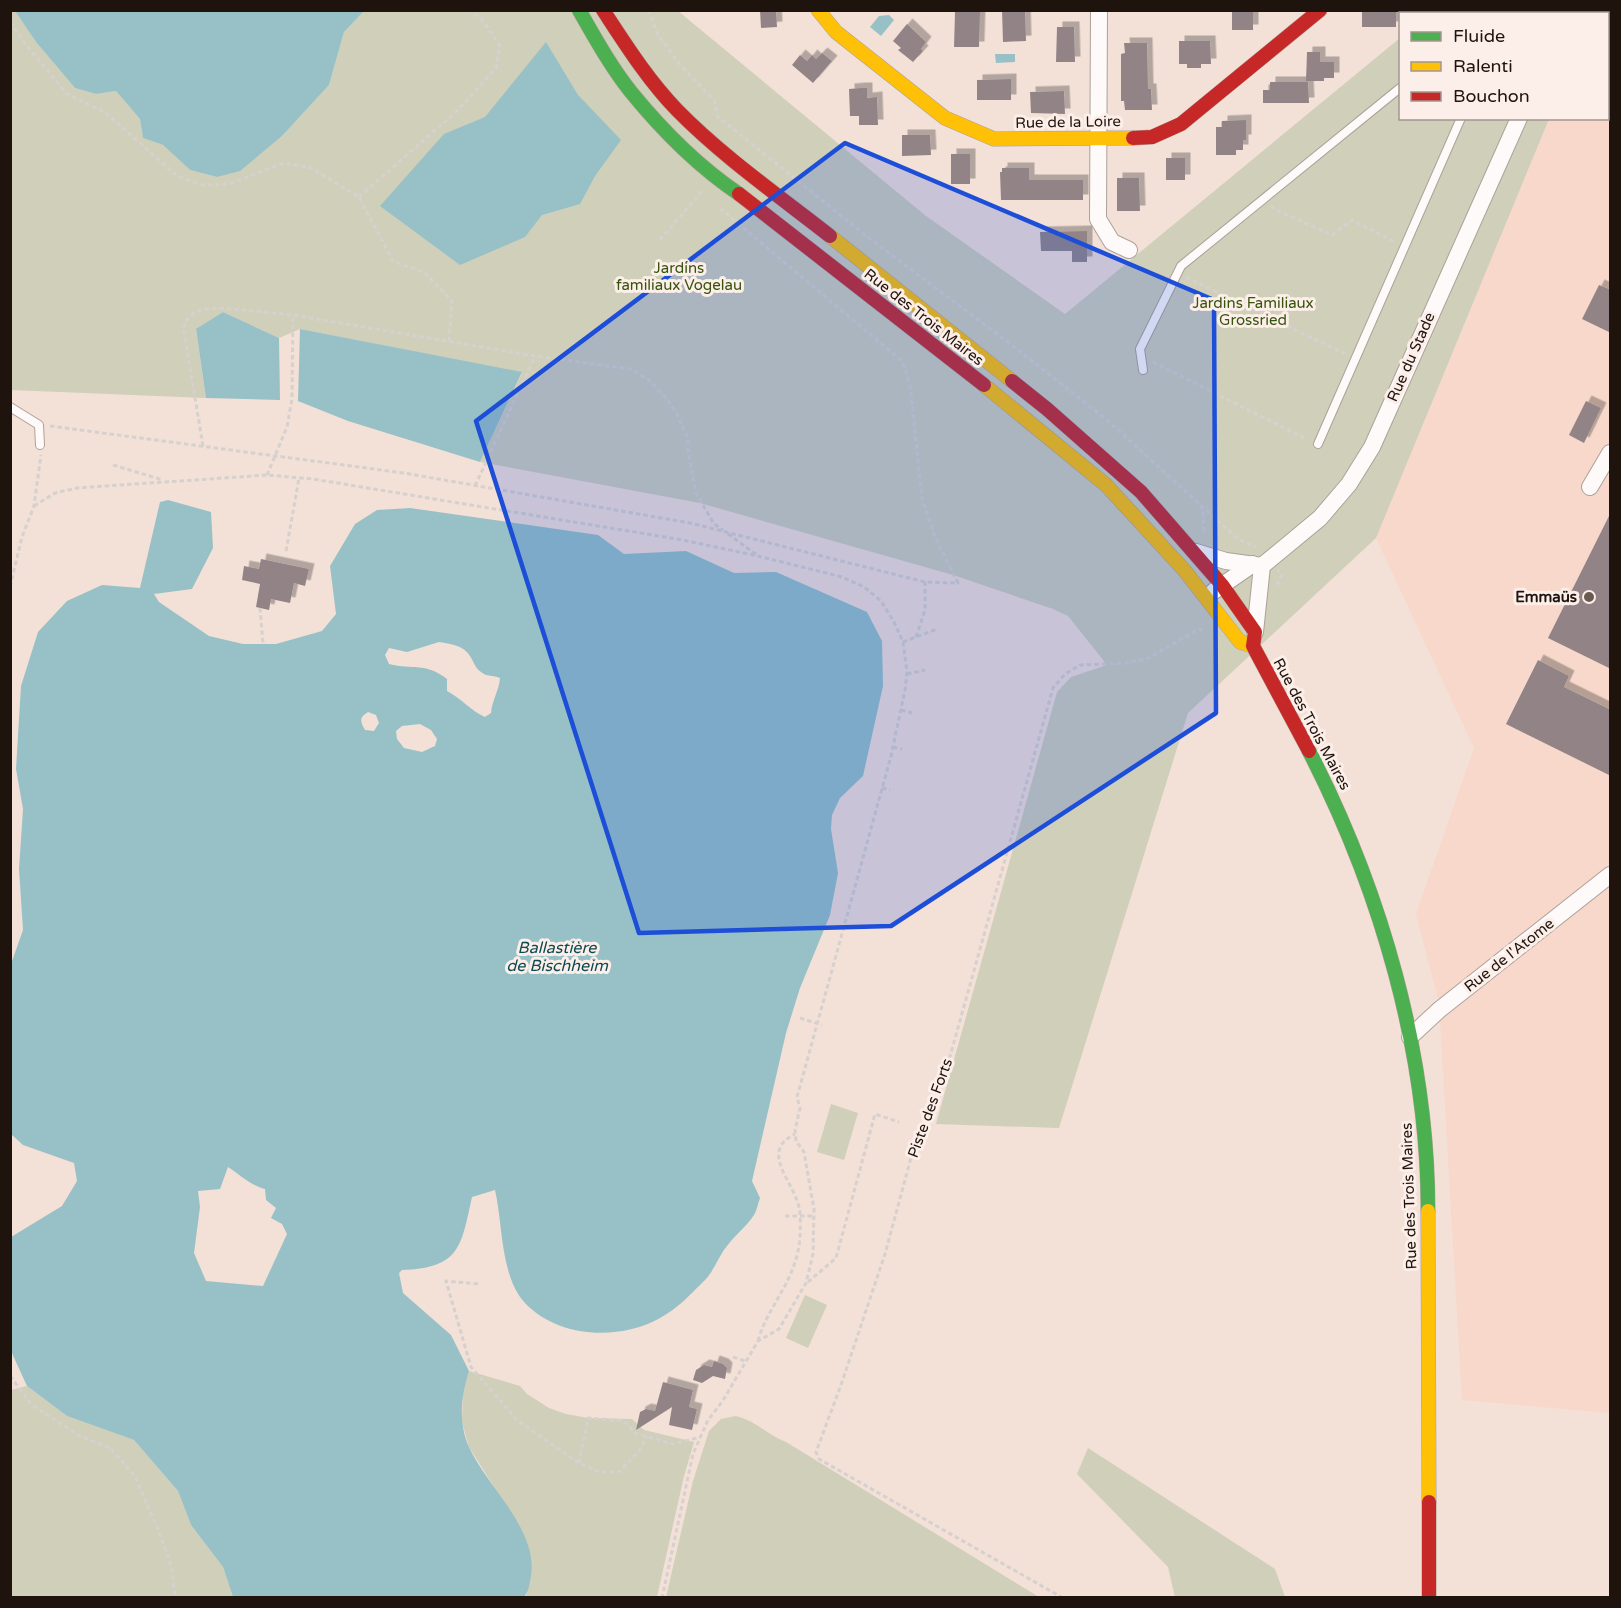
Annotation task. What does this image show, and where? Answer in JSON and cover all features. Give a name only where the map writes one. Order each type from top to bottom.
[{"type":"main road","name":"Rue des Trois Maires","points":[[579,10],[606,56],[631,92],[714,177],[755,205],[1010,406],[1106,485],[1185,571],[1240,642],[1254,639]]},
{"type":"main road","name":"Rue des Trois Maires","points":[[603,10],[643,71],[677,110],[712,142],[1047,409],[1141,492],[1227,591],[1254,639],[1342,818],[1368,885],[1397,983],[1410,1037],[1424,1124],[1428,1183],[1429,1598]]},
{"type":"main road","name":"Rue de la Loire","points":[[818,10],[836,32],[945,118],[994,139],[1152,137],[1181,124],[1320,10]]},
{"type":"street","points":[[1099,10],[1098,219],[1112,242],[1129,250]]},
{"type":"street","name":"Rue du Stade","points":[[1211,604],[1320,518],[1349,484],[1372,447],[1518,120]]},
{"type":"street","points":[[1590,487],[1611,453]]},
{"type":"street","points":[[1195,552],[1259,568],[1254,639]]},
{"type":"street","name":"Rue de l'Atome","points":[[1410,1037],[1439,1010],[1611,875]]},
{"type":"lane","points":[[1143,370],[1140,349],[1181,267],[1399,90]]},
{"type":"lane","points":[[1318,444],[1460,120]]},
{"type":"lane","points":[[10,407],[39,425],[40,445]]},
{"type":"path","points":[[359,196],[457,111],[496,68],[500,46],[483,21],[471,10]]},
{"type":"path","points":[[648,10],[658,35],[682,67],[714,100],[720,124]]},
{"type":"path","points":[[10,22],[27,46],[68,94],[105,112],[177,176],[203,185],[229,184],[284,163],[311,168],[359,196],[393,261],[425,273],[452,301],[449,341]]},
{"type":"path","points":[[710,110],[865,235],[1106,419],[1238,539],[1262,549]]},
{"type":"path","points":[[660,240],[704,188]]},
{"type":"path","points":[[1264,199],[1276,210],[1332,235],[1352,220],[1404,247]]},
{"type":"path","points":[[39,425],[275,456],[475,486],[690,523],[925,582],[958,583],[935,537],[922,498],[910,384],[902,361],[719,207]]},
{"type":"path","points":[[1178,273],[1355,359]]},
{"type":"path","points":[[203,446],[184,323],[200,310],[219,308],[293,315],[535,356],[630,369],[648,379],[667,399],[684,426],[696,493],[714,524],[758,556]]},
{"type":"path","points":[[267,475],[287,427],[292,399],[293,315]]},
{"type":"path","points":[[475,486],[535,356]]},
{"type":"path","points":[[1141,356],[1318,444]]},
{"type":"path","points":[[10,587],[22,537],[34,506],[40,445]]},
{"type":"path","points":[[113,465],[168,481]]},
{"type":"path","points":[[34,506],[55,493],[77,488],[267,475],[299,478],[683,540],[842,577],[864,587],[881,602],[903,642],[907,674],[893,747],[797,1097],[800,1108],[795,1134],[796,1141],[804,1152],[814,1216],[813,1254],[806,1283],[779,1329],[758,1341]]},
{"type":"path","points":[[286,551],[299,478]]},
{"type":"path","points":[[1200,503],[1203,511],[1204,534]]},
{"type":"path","points":[[916,637],[925,610],[925,582]]},
{"type":"path","points":[[260,608],[263,644]]},
{"type":"path","points":[[903,642],[937,629]]},
{"type":"path","name":"Piste des Forts","points":[[1063,1598],[819,1459],[816,1452],[885,1254],[920,1128],[939,1092],[1053,688],[1065,674],[1080,665],[1126,663],[1149,658],[1199,629],[1213,633]]},
{"type":"path","points":[[907,674],[925,670]]},
{"type":"path","points":[[901,710],[912,713]]},
{"type":"path","points":[[893,747],[902,749]]},
{"type":"path","points":[[882,788],[890,790]]},
{"type":"path","points":[[871,827],[879,829]]},
{"type":"path","points":[[860,866],[867,868]]},
{"type":"path","points":[[850,904],[856,906]]},
{"type":"path","points":[[840,942],[845,944]]},
{"type":"path","points":[[828,982],[833,984]]},
{"type":"path","points":[[800,1018],[822,1025]]},
{"type":"path","points":[[806,1062],[811,1064]]},
{"type":"path","points":[[806,1283],[836,1258],[875,1114],[899,1122]]},
{"type":"path","points":[[662,1598],[693,1454],[708,1420],[722,1402],[758,1341],[761,1328],[794,1265],[798,1250],[800,1215],[795,1194],[779,1166],[778,1158],[780,1146],[785,1139],[795,1134]]},
{"type":"path","points":[[785,1216],[814,1216]]},
{"type":"path","points":[[478,1284],[446,1281],[471,1367],[517,1420],[579,1463],[599,1472],[619,1472],[639,1450],[646,1436]]},
{"type":"path","points":[[733,1357],[745,1361]]},
{"type":"path","points":[[10,1376],[32,1405],[78,1435],[110,1448],[134,1476],[158,1529],[172,1568],[175,1598]]},
{"type":"path","points":[[579,1463],[588,1418],[624,1421],[635,1433],[673,1444],[701,1437]]},
{"type":"highlighted area","points":[[845,143],[1214,300],[1216,713],[891,926],[639,933],[476,421]]},
{"type":"shaded area","points":[[1610,11],[1610,1413],[1462,1400],[1439,1003],[1416,914],[1474,748],[1376,538],[1549,120],[1609,120],[1609,12],[1594,12]]},
{"type":"green space","points":[[1434,10],[1594,11],[1594,12],[1432,12]]},
{"type":"green space","points":[[11,11],[15,11],[36,42],[75,88],[96,94],[116,91],[140,119],[143,138],[163,145],[190,170],[217,177],[240,170],[282,136],[329,85],[344,32],[364,11],[678,11],[926,216],[1065,314],[1399,39],[1399,120],[1549,120],[1376,538],[1188,713],[1059,1128],[936,1124],[1057,692],[1071,677],[1107,665],[1068,616],[953,575],[700,503],[480,462],[522,373],[300,329],[279,338],[223,312],[196,330],[206,398],[11,390]]},
{"type":"green space","points":[[831,1104],[858,1113],[844,1160],[817,1152]]},
{"type":"green space","points":[[805,1295],[827,1305],[808,1348],[786,1338]]},
{"type":"green space","points":[[469,1371],[520,1386],[527,1394],[549,1408],[566,1414],[588,1418],[632,1419],[644,1430],[694,1442],[684,1476],[657,1597],[524,1597],[527,1594],[508,1509],[469,1447],[462,1422],[463,1388]]},
{"type":"green space","points":[[27,1386],[67,1416],[134,1440],[178,1491],[191,1525],[223,1567],[233,1597],[11,1598],[11,1390]]},
{"type":"green space","points":[[736,1416],[750,1421],[786,1442],[1039,1597],[666,1597],[693,1481],[709,1431],[721,1419]]},
{"type":"green space","points":[[1088,1448],[1275,1569],[1285,1597],[1175,1597],[1168,1567],[1077,1474]]},
{"type":"water","points":[[15,11],[364,11],[344,32],[329,85],[282,136],[240,171],[217,177],[190,170],[163,145],[143,138],[140,119],[116,91],[96,94],[75,88],[36,42]]},
{"type":"water","points":[[889,15],[894,20],[881,36],[870,27],[879,16]]},
{"type":"water","points":[[546,42],[578,95],[621,140],[595,176],[580,204],[542,215],[525,237],[460,265],[380,206],[444,134],[485,117]]},
{"type":"water","points":[[995,54],[1015,54],[1015,62],[996,63]]},
{"type":"water","points":[[223,312],[279,338],[280,400],[206,398],[196,329]]},
{"type":"water","points":[[300,329],[522,372],[480,462],[348,421],[298,401]]},
{"type":"water","name":"Ballastière de Bischheim","points":[[168,500],[211,512],[213,548],[192,589],[154,594],[159,602],[209,636],[243,644],[276,644],[322,631],[336,614],[330,566],[355,524],[377,510],[410,508],[598,535],[624,554],[686,551],[734,573],[776,572],[867,612],[882,641],[883,686],[863,776],[840,798],[832,815],[831,829],[838,873],[830,915],[800,988],[786,1033],[752,1181],[760,1198],[754,1215],[727,1246],[708,1276],[672,1310],[644,1325],[608,1333],[571,1329],[554,1323],[539,1315],[525,1303],[511,1279],[495,1190],[472,1197],[460,1242],[455,1252],[447,1259],[436,1265],[402,1270],[399,1273],[403,1293],[451,1335],[469,1371],[462,1409],[463,1428],[477,1462],[511,1511],[528,1545],[532,1563],[529,1585],[524,1597],[233,1597],[223,1567],[191,1525],[178,1491],[134,1440],[67,1416],[27,1386],[11,1351],[11,1237],[62,1206],[77,1181],[74,1163],[23,1145],[11,1134],[11,964],[23,930],[19,869],[23,809],[16,769],[21,686],[38,632],[67,601],[102,585],[140,588],[160,502]],"holes":[[[439,642],[464,649],[479,670],[486,675],[500,678],[491,713],[485,717],[447,691],[447,679],[432,670],[389,664],[385,655],[389,648],[407,652]],[[368,712],[376,715],[379,723],[374,731],[365,730],[361,722],[363,716]],[[420,724],[431,730],[437,739],[435,746],[422,752],[404,748],[397,739],[396,731],[402,726]],[[228,1167],[251,1183],[265,1189],[266,1200],[276,1208],[271,1218],[282,1224],[287,1234],[263,1286],[206,1281],[194,1253],[200,1207],[198,1191],[220,1189]]]},
{"type":"building","points":[[760,10],[776,10],[777,27],[761,28]]},
{"type":"building","points":[[1002,10],[1025,10],[1026,41],[1003,42]]},
{"type":"building","points":[[1232,10],[1253,10],[1253,30],[1232,30]]},
{"type":"building","points":[[1362,10],[1396,10],[1396,27],[1362,27]]},
{"type":"building","points":[[955,12],[980,12],[979,47],[954,47]]},
{"type":"building","points":[[907,24],[926,42],[921,49],[923,51],[913,62],[898,50],[901,48],[893,41]]},
{"type":"building","points":[[1057,27],[1074,27],[1075,62],[1056,62]]},
{"type":"building","points":[[1179,41],[1210,41],[1211,64],[1201,64],[1201,68],[1187,68],[1187,64],[1179,64]]},
{"type":"building","points":[[1124,43],[1147,43],[1148,89],[1151,89],[1152,110],[1125,110],[1124,101],[1121,101],[1121,54],[1125,53]]},
{"type":"building","points":[[1307,52],[1320,52],[1320,62],[1334,62],[1334,78],[1324,78],[1324,81],[1306,81]]},
{"type":"building","points":[[822,53],[832,61],[813,83],[792,65],[800,55],[807,61],[812,55],[816,59]]},
{"type":"building","points":[[1011,79],[1011,100],[977,100],[977,80]]},
{"type":"building","points":[[1270,82],[1308,82],[1309,103],[1263,103],[1263,90],[1270,90]]},
{"type":"building","points":[[867,88],[867,98],[877,97],[878,125],[859,125],[859,116],[850,116],[849,89]]},
{"type":"building","points":[[1064,91],[1065,114],[1031,113],[1030,92]]},
{"type":"building","points":[[1246,120],[1246,140],[1243,140],[1243,150],[1236,150],[1236,155],[1216,155],[1216,127],[1222,127],[1222,121]]},
{"type":"building","points":[[902,135],[930,135],[931,155],[902,156]]},
{"type":"building","points":[[951,154],[970,154],[970,184],[951,184]]},
{"type":"building","points":[[1166,158],[1185,158],[1185,180],[1166,180]]},
{"type":"building","points":[[1002,168],[1029,168],[1029,180],[1083,180],[1083,200],[1001,200],[1000,172]]},
{"type":"building","points":[[1117,178],[1139,178],[1140,211],[1117,211]]},
{"type":"building","points":[[1087,231],[1087,262],[1072,262],[1072,251],[1041,251],[1040,232]]},
{"type":"building","points":[[1599,285],[1611,290],[1611,333],[1582,319]]},
{"type":"building","points":[[1586,401],[1601,408],[1584,443],[1569,435]]},
{"type":"building","name":"Emmaüs","points":[[1611,512],[1611,669],[1548,638]]},
{"type":"building","points":[[261,559],[309,569],[305,586],[294,583],[290,603],[271,599],[269,610],[256,607],[260,584],[242,580],[244,566],[259,569]]},
{"type":"building","points":[[1538,660],[1569,676],[1564,687],[1611,710],[1611,776],[1506,724]]},
{"type":"building","points":[[714,1361],[727,1368],[725,1379],[713,1376],[702,1383],[693,1380],[696,1370],[704,1365],[712,1367]]},
{"type":"building","points":[[663,1382],[693,1390],[689,1407],[697,1409],[692,1430],[669,1425],[672,1407],[636,1430],[640,1412],[646,1409],[655,1411]]},
{"type":"traffic: fast","points":[[579,10],[617,73],[643,106],[695,160],[739,194]]},
{"type":"traffic: fast","points":[[1309,751],[1335,804],[1358,860],[1396,974],[1420,1092],[1426,1152],[1428,1211]]},
{"type":"traffic: slow","points":[[818,10],[836,32],[945,118],[994,139],[1133,138]]},
{"type":"traffic: slow","points":[[830,236],[1012,381]]},
{"type":"traffic: slow","points":[[984,385],[1106,485],[1185,571],[1240,642],[1253,646]]},
{"type":"traffic: slow","points":[[1428,1211],[1429,1502]]},
{"type":"traffic: jam","points":[[603,10],[666,99],[694,127],[732,160],[830,236]]},
{"type":"traffic: jam","points":[[1133,138],[1152,137],[1181,124],[1320,10]]},
{"type":"traffic: jam","points":[[739,194],[984,385]]},
{"type":"traffic: jam","points":[[1012,381],[1141,492],[1222,585],[1255,632],[1253,646],[1309,751]]},
{"type":"traffic: jam","points":[[1429,1502],[1429,1598]]},
{"type":"place","name":"Emmaüs","points":[[1589,597]]},
{"type":"park label","name":"Jardins familiaux Vogelau","points":[[679,276]]},
{"type":"park label","name":"Jardins Familiaux Grossried","points":[[1253,312]]}]
